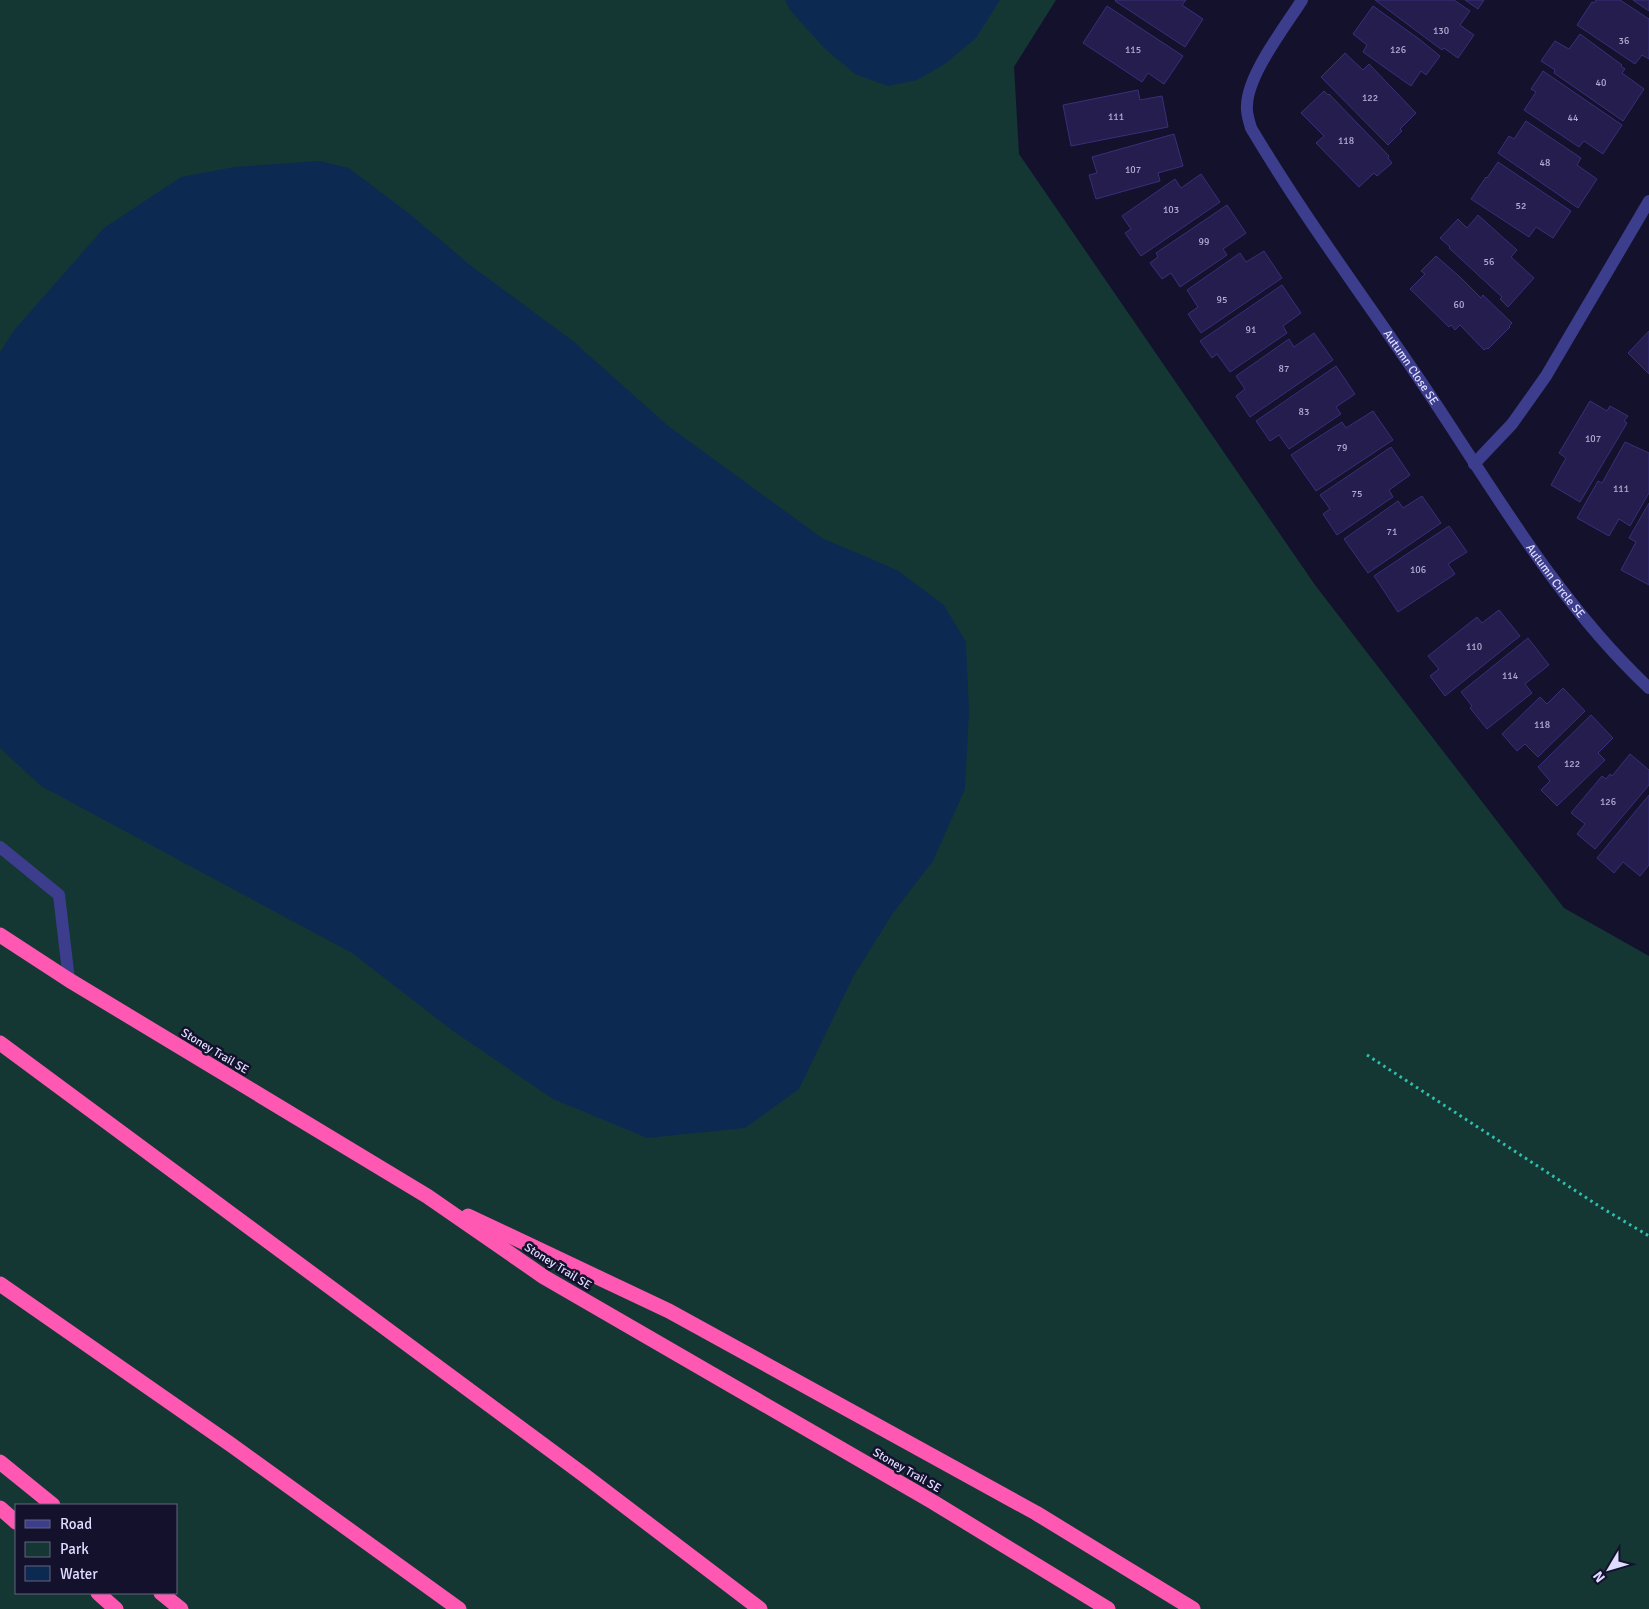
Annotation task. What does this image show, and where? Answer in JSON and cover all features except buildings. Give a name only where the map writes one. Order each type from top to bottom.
[{"type":"highway","name":"Stoney Trail SE","points":[[0,935],[69,980],[427,1196],[544,1277],[933,1502],[1108,1609]]},
{"type":"highway","points":[[0,1043],[576,1469],[760,1609]]},
{"type":"highway","points":[[427,1196],[669,1311],[1036,1513],[1193,1609]]},
{"type":"highway","points":[[0,1284],[230,1444],[459,1609]]},
{"type":"highway","points":[[0,1462],[52,1504]]},
{"type":"highway","points":[[0,1508],[15,1521]]},
{"type":"highway","points":[[99,1594],[116,1609]]},
{"type":"highway","points":[[162,1594],[181,1609]]},
{"type":"street","name":"Autumn Close SE","points":[[1302,0],[1257,71],[1249,90],[1246,107],[1251,128],[1474,464]]},
{"type":"street","points":[[1474,464],[1512,424],[1546,376],[1649,201]]},
{"type":"street","name":"Autumn Circle SE","points":[[1474,464],[1558,585],[1598,635],[1649,688]]},
{"type":"street","points":[[0,846],[59,895],[69,980]]},
{"type":"path","points":[[1367,1055],[1602,1208],[1649,1236]]},
{"type":"green space","points":[[0,0],[1056,0],[1014,67],[1019,154],[1315,585],[1564,908],[1649,956],[1649,1609],[0,1609]]},
{"type":"water","points":[[785,0],[1000,0],[976,38],[945,64],[917,80],[888,86],[855,74],[824,48],[790,10]]},
{"type":"water","points":[[319,161],[349,168],[411,215],[470,265],[573,341],[667,425],[822,538],[897,570],[944,605],[966,642],[969,712],[965,789],[933,861],[893,913],[853,977],[799,1089],[745,1128],[647,1138],[553,1099],[453,1031],[352,953],[41,786],[0,748],[0,352],[15,329],[104,228],[181,177],[234,167]]}]
